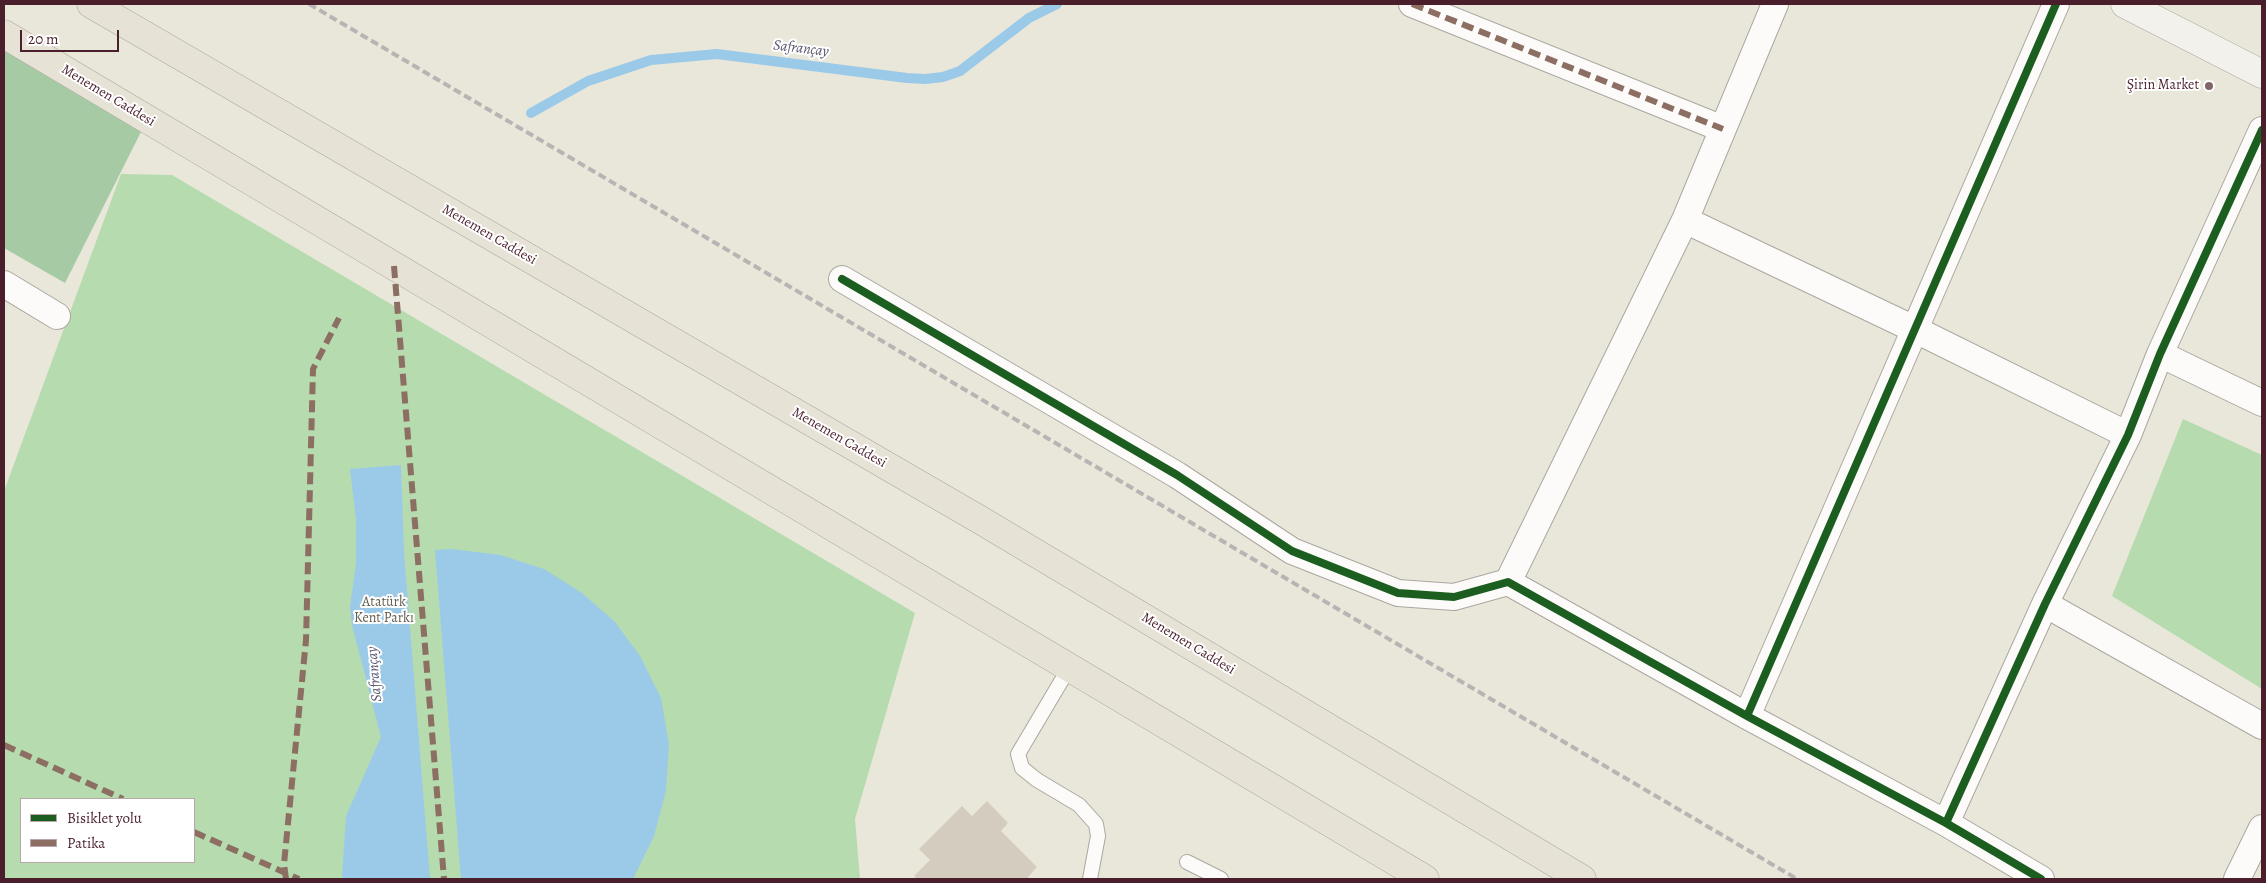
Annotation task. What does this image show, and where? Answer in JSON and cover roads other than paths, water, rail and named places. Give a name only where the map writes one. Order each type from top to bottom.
[{"type":"main road","name":"Menemen Caddesi","points":[[91,4],[982,521],[1582,879]]},
{"type":"main road","points":[[2125,4],[2262,74]]},
{"type":"main road","name":"Menemen Caddesi","points":[[4,34],[1425,879]]},
{"type":"street","points":[[1412,4],[1723,129]]},
{"type":"street","points":[[1508,582],[1685,220],[1775,4]]},
{"type":"street","points":[[1747,716],[2056,4]]},
{"type":"street","points":[[1946,823],[2045,604],[2128,435],[2160,354],[2262,130]]},
{"type":"street","points":[[1685,220],[1914,329],[2128,435]]},
{"type":"street","points":[[842,279],[1176,475],[1292,551],[1398,594],[1454,597],[1508,582],[1747,716],[1946,823],[2041,879]]},
{"type":"street","points":[[4,284],[57,316]]},
{"type":"street","points":[[2160,354],[2262,404]]},
{"type":"street","points":[[2045,604],[2262,726]]},
{"type":"street","points":[[2237,879],[2262,828]]},
{"type":"lane","points":[[1069,668],[1018,754],[1022,768],[1036,780],[1079,805],[1096,824],[1098,836],[1090,879]]},
{"type":"lane","points":[[1187,862],[1221,879]]},
{"type":"water","points":[[401,465],[404,552],[430,879],[345,879],[342,877],[346,816],[381,737],[352,625],[350,607],[356,563],[356,519],[350,469]]},
{"type":"water","points":[[452,549],[500,555],[544,569],[582,593],[615,622],[640,656],[661,698],[669,744],[666,791],[654,836],[633,879],[461,879],[435,550]]},
{"type":"waterway","name":"Safrançay","points":[[531,113],[588,81],[651,60],[717,54],[907,78],[943,77],[960,71],[1029,18],[1057,4]]},
{"type":"railway","points":[[309,4],[1797,879]]},
{"type":"place","name":"Şirin Market","points":[[2209,86]]},
{"type":"park label","name":"Atatürk Kent Parkı","points":[[384,612]]}]
